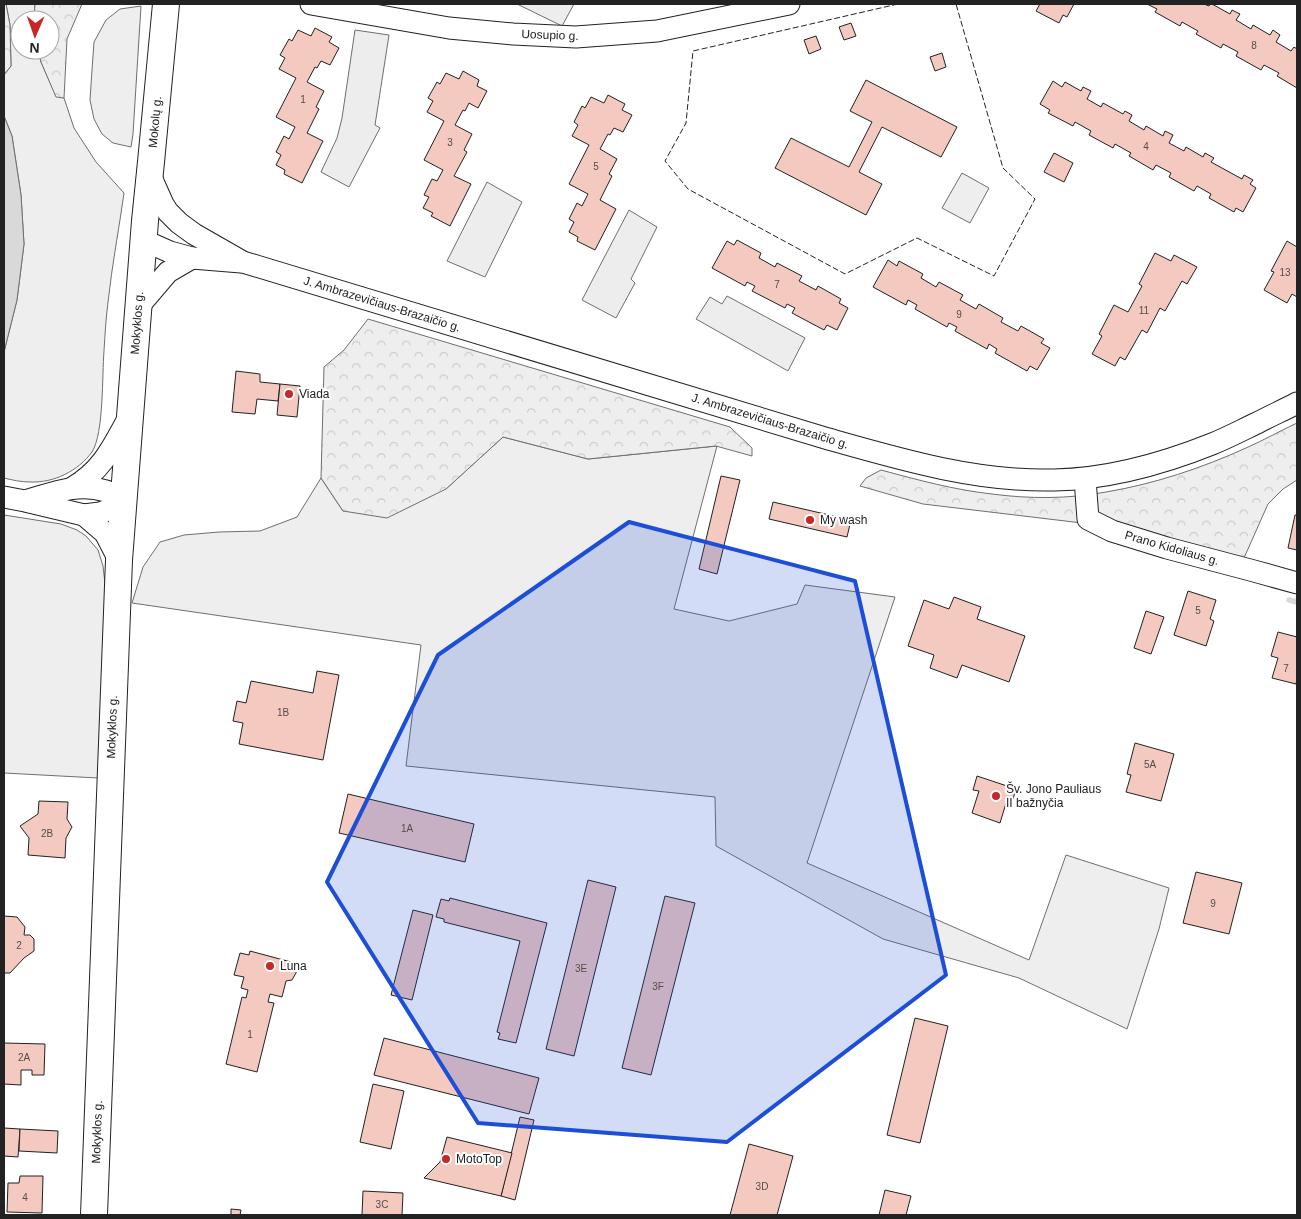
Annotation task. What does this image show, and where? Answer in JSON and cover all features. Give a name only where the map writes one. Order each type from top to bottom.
[{"type":"main road","name":"Mokolų g.","points":[[143,240],[166,4]]},
{"type":"main road","name":"Mokyklos g.","points":[[94,1215],[119,560],[143,240]]},
{"type":"street","name":"Uosupio g.","points":[[311,4],[449,28],[576,37],[657,31],[789,4]]},
{"type":"street","name":"J. Ambrazevičiaus-Brazaičio g.","points":[[150,175],[163,204],[179,223],[194,234],[243,262]]},
{"type":"street","points":[[143,240],[172,235],[194,234]]},
{"type":"street","name":"J. Ambrazevičiaus-Brazaičio g.","points":[[143,240],[170,252],[192,258],[243,262],[886,455],[981,476],[1052,480],[1085,478],[1143,468],[1213,444],[1297,403]]},
{"type":"street","points":[[138,306],[168,272],[192,258]]},
{"type":"street","points":[[72,488],[100,466],[130,414]]},
{"type":"street","name":"Prano Kidoliaus g.","points":[[1085,478],[1088,519],[1112,531],[1297,584]]},
{"type":"street","points":[[72,488],[92,488],[108,492],[123,501],[113,508],[84,515],[13,499],[72,488]]},
{"type":"street","points":[[84,515],[104,533],[119,560]]},
{"type":"highlighted area","points":[[629,522],[855,581],[946,975],[727,1142],[478,1123],[327,882],[438,655]]},
{"type":"green space","points":[[4,4],[6,4],[10,25],[11,66],[4,75]]},
{"type":"green space","points":[[6,4],[35,4],[35,10],[10,10],[10,25]]},
{"type":"green space","points":[[35,4],[82,4],[67,39],[64,98],[56,97],[40,60],[60,60],[60,10],[35,10]]},
{"type":"green space","points":[[141,6],[131,147],[113,143],[102,134],[94,119],[90,100],[92,70],[94,42],[106,20],[120,9]]},
{"type":"green space","points":[[11,60],[40,60],[56,96],[64,98],[74,128],[96,162],[124,193],[107,308],[101,418],[96,443],[92,452],[73,470],[56,478],[39,482],[23,482],[4,478],[4,352],[17,300],[24,244],[21,195],[12,136],[4,116],[4,75],[11,66]]},
{"type":"green space","points":[[962,173],[989,188],[970,223],[942,208]]},
{"type":"green space","points":[[368,319],[730,427],[752,448],[752,456],[716,446],[588,459],[503,437],[446,489],[387,518],[343,511],[321,478],[324,367],[344,350]]},
{"type":"green space","points":[[1297,423],[1297,480],[1283,489],[1268,504],[1240,567],[1082,523],[923,504],[860,486],[866,478],[881,470],[950,487],[1006,496],[1049,497],[1092,494],[1142,485],[1195,469],[1246,448]]},
{"type":"green space","points":[[503,437],[588,459],[717,446],[674,609],[729,621],[797,604],[805,585],[895,597],[807,863],[1029,960],[1066,855],[1169,888],[1159,929],[1127,1029],[1019,978],[883,939],[716,846],[715,797],[406,766],[421,645],[132,603],[143,567],[160,542],[184,535],[260,531],[297,517],[321,478],[343,511],[446,489]]},
{"type":"green space","points":[[4,515],[61,524],[77,530],[86,536],[98,550],[103,566],[107,601],[98,778],[4,773]]},
{"type":"shaded area","points":[[517,4],[574,4],[562,26]]},
{"type":"shaded area","points":[[355,30],[389,35],[375,125],[380,128],[349,187],[321,172],[337,138],[342,118]]},
{"type":"shaded area","points":[[4,116],[12,136],[21,195],[24,244],[17,300],[4,352]]},
{"type":"shaded area","points":[[487,182],[522,202],[485,277],[447,261]]},
{"type":"shaded area","points":[[629,210],[657,227],[631,279],[635,283],[616,318],[582,300]]},
{"type":"shaded area","points":[[727,296],[805,338],[788,371],[696,319],[710,297],[722,304]]},
{"type":"building","points":[[1040,4],[1074,4],[1067,17],[1063,15],[1059,23],[1036,11]]},
{"type":"building","points":[[1147,4],[1204,4],[1209,6],[1212,4],[1230,14],[1232,10],[1240,14],[1236,20],[1251,29],[1253,25],[1270,35],[1273,30],[1280,35],[1276,42],[1291,51],[1294,47],[1297,49],[1297,88],[1277,76],[1279,73],[1264,65],[1261,70],[1236,56],[1238,52],[1223,44],[1221,48],[1196,34],[1198,31],[1182,22],[1180,26],[1155,12],[1157,9]]},
{"type":"building","points":[[851,23],[856,36],[844,40],[839,27]]},
{"type":"building","points":[[315,28],[332,37],[329,42],[339,48],[330,65],[321,61],[317,68],[315,67],[307,82],[324,91],[316,107],[319,109],[307,133],[323,141],[302,183],[284,174],[285,170],[276,165],[281,155],[276,152],[284,136],[289,139],[295,127],[276,117],[296,78],[279,69],[285,58],[280,55],[289,39],[292,41],[298,30],[311,36]]},
{"type":"building","points":[[816,36],[821,49],[809,54],[804,40]]},
{"type":"building","points":[[942,53],[946,67],[935,71],[930,57]]},
{"type":"building","points":[[463,71],[479,80],[477,86],[487,91],[478,108],[469,103],[455,125],[472,134],[464,150],[467,152],[454,176],[471,184],[450,226],[431,216],[433,213],[423,208],[429,197],[424,195],[432,179],[437,181],[443,170],[424,160],[444,121],[427,112],[433,101],[428,98],[437,82],[440,84],[446,73],[459,79]]},
{"type":"building","points":[[866,80],[957,127],[941,157],[882,127],[859,172],[882,184],[866,215],[775,168],[791,138],[849,167],[872,122],[850,111]]},
{"type":"building","points":[[1053,81],[1062,87],[1065,82],[1081,91],[1083,87],[1091,91],[1087,99],[1101,107],[1103,103],[1123,114],[1125,111],[1132,115],[1129,121],[1144,130],[1146,126],[1163,136],[1165,131],[1173,135],[1169,143],[1184,151],[1186,147],[1203,157],[1205,153],[1214,158],[1211,162],[1242,179],[1244,175],[1253,180],[1250,184],[1256,188],[1243,212],[1236,208],[1234,212],[1209,198],[1211,194],[1197,186],[1194,191],[1169,177],[1171,173],[1156,165],[1153,170],[1129,156],[1131,153],[1115,144],[1113,148],[1089,135],[1091,131],[1075,122],[1073,126],[1048,113],[1050,110],[1040,104]]},
{"type":"building","points":[[608,95],[625,104],[622,110],[632,115],[623,132],[614,128],[610,135],[608,134],[600,149],[617,159],[609,174],[612,176],[600,200],[616,209],[595,250],[577,241],[578,237],[569,232],[574,222],[569,219],[577,203],[582,206],[588,194],[569,184],[589,145],[572,136],[578,125],[574,122],[582,106],[585,108],[591,97],[604,103]]},
{"type":"building","points":[[1054,153],[1073,163],[1064,182],[1044,172]]},
{"type":"building","points":[[737,240],[761,253],[759,258],[775,267],[777,263],[802,276],[799,281],[816,290],[818,286],[841,299],[839,303],[848,308],[837,330],[827,325],[824,330],[792,313],[795,308],[787,304],[785,308],[752,291],[755,286],[747,282],[745,286],[712,268],[727,241],[734,245]]},
{"type":"building","points":[[1287,241],[1297,247],[1297,297],[1292,294],[1287,303],[1264,290],[1274,272],[1271,271]]},
{"type":"building","points":[[1155,253],[1171,261],[1174,255],[1197,267],[1187,284],[1182,281],[1165,311],[1160,308],[1147,333],[1142,330],[1125,360],[1120,357],[1115,366],[1092,354],[1102,336],[1099,334],[1114,305],[1128,312],[1142,286],[1139,284]]},
{"type":"building","points":[[888,260],[897,266],[899,261],[923,274],[921,278],[936,287],[939,282],[963,295],[960,300],[976,309],[979,304],[1003,318],[1001,322],[1018,331],[1021,326],[1044,339],[1041,343],[1050,348],[1037,370],[1030,366],[1027,371],[995,353],[997,349],[989,344],[987,349],[955,331],[957,327],[949,323],[947,327],[915,309],[917,305],[908,300],[906,305],[873,287]]},
{"type":"building","points":[[236,371],[260,374],[260,382],[280,384],[278,401],[257,399],[255,414],[232,412]]},
{"type":"building","name":"Viada","points":[[280,384],[300,386],[297,417],[277,415]]},
{"type":"building","points":[[721,476],[740,480],[717,574],[699,569]]},
{"type":"building","name":"My wash","points":[[773,502],[851,520],[847,537],[769,519]]},
{"type":"building","points":[[1295,515],[1297,515],[1297,550],[1288,548]]},
{"type":"building","points":[[1188,591],[1216,600],[1210,619],[1214,621],[1206,646],[1174,635]]},
{"type":"building","points":[[954,597],[981,607],[977,619],[1025,636],[1009,682],[962,665],[957,678],[930,668],[934,655],[908,646],[924,600],[949,609]]},
{"type":"building","points":[[1146,611],[1164,617],[1151,654],[1134,648]]},
{"type":"building","points":[[1278,632],[1297,637],[1296,684],[1272,678],[1278,658],[1271,656]]},
{"type":"building","points":[[317,671],[339,675],[323,760],[239,744],[243,723],[233,721],[237,701],[246,703],[251,681],[313,693]]},
{"type":"building","points":[[1135,743],[1174,754],[1161,801],[1126,792],[1131,775],[1127,774]]},
{"type":"building","name":"Šv. Jono Pauliaus II bažnyčia","points":[[977,776],[1016,789],[1012,802],[1007,800],[1000,823],[972,813],[979,791],[973,790]]},
{"type":"building","points":[[348,794],[474,824],[465,862],[339,833]]},
{"type":"building","points":[[39,801],[68,802],[67,819],[72,827],[66,838],[65,858],[28,855],[29,838],[20,826],[38,814]]},
{"type":"building","points":[[1196,872],[1242,883],[1229,934],[1183,923]]},
{"type":"building","points":[[588,880],[616,887],[574,1056],[546,1049]]},
{"type":"building","points":[[665,896],[695,903],[651,1075],[622,1068]]},
{"type":"building","points":[[450,898],[547,923],[516,1043],[498,1039],[500,1033],[497,1032],[520,941],[444,922],[444,919],[436,917],[441,899],[449,901]]},
{"type":"building","points":[[413,910],[433,915],[412,1000],[391,995]]},
{"type":"building","points":[[4,916],[17,917],[25,927],[24,935],[30,935],[34,939],[34,951],[24,958],[10,973],[4,973]]},
{"type":"building","points":[[250,951],[291,962],[296,967],[296,973],[292,980],[286,981],[282,997],[270,994],[268,1002],[274,1003],[257,1072],[226,1064],[242,997],[246,998],[248,990],[241,988],[244,977],[234,975],[240,953],[249,955]]},
{"type":"building","points":[[915,1018],[948,1026],[920,1143],[887,1135]]},
{"type":"building","points":[[384,1038],[539,1078],[529,1114],[374,1075]]},
{"type":"building","points":[[4,1043],[45,1044],[44,1075],[32,1075],[32,1070],[21,1070],[21,1085],[4,1084]]},
{"type":"building","points":[[373,1084],[404,1091],[391,1149],[360,1142]]},
{"type":"building","points":[[520,1117],[534,1120],[515,1200],[501,1196]]},
{"type":"building","points":[[4,1128],[20,1129],[18,1157],[4,1156]]},
{"type":"building","points":[[20,1129],[58,1131],[57,1153],[19,1151]]},
{"type":"building","points":[[447,1137],[512,1153],[501,1196],[424,1178],[440,1162]]},
{"type":"building","points":[[749,1144],[793,1156],[777,1215],[730,1215]]},
{"type":"building","points":[[20,1176],[43,1176],[42,1213],[7,1212],[8,1183],[19,1183]]},
{"type":"building","points":[[885,1190],[911,1196],[906,1215],[879,1215]]},
{"type":"building","points":[[363,1191],[403,1193],[402,1215],[362,1215]]},
{"type":"building","points":[[231,1209],[241,1210],[240,1215],[231,1215]]},
{"type":"waterway","points":[[1289,600],[1297,602]]},
{"type":"fence","points":[[898,4],[693,51],[686,123],[665,161],[688,189],[845,274],[917,238],[994,276],[1035,199],[1003,168],[956,4]]},
{"type":"place","name":"Viada","points":[[289,394]]},
{"type":"place","name":"My wash","points":[[810,520]]},
{"type":"place","name":"Šv. Jono Pauliaus II bažnyčia","points":[[996,796]]},
{"type":"place","name":"Luna","points":[[270,966]]},
{"type":"place","name":"MotoTop","points":[[446,1159]]}]
